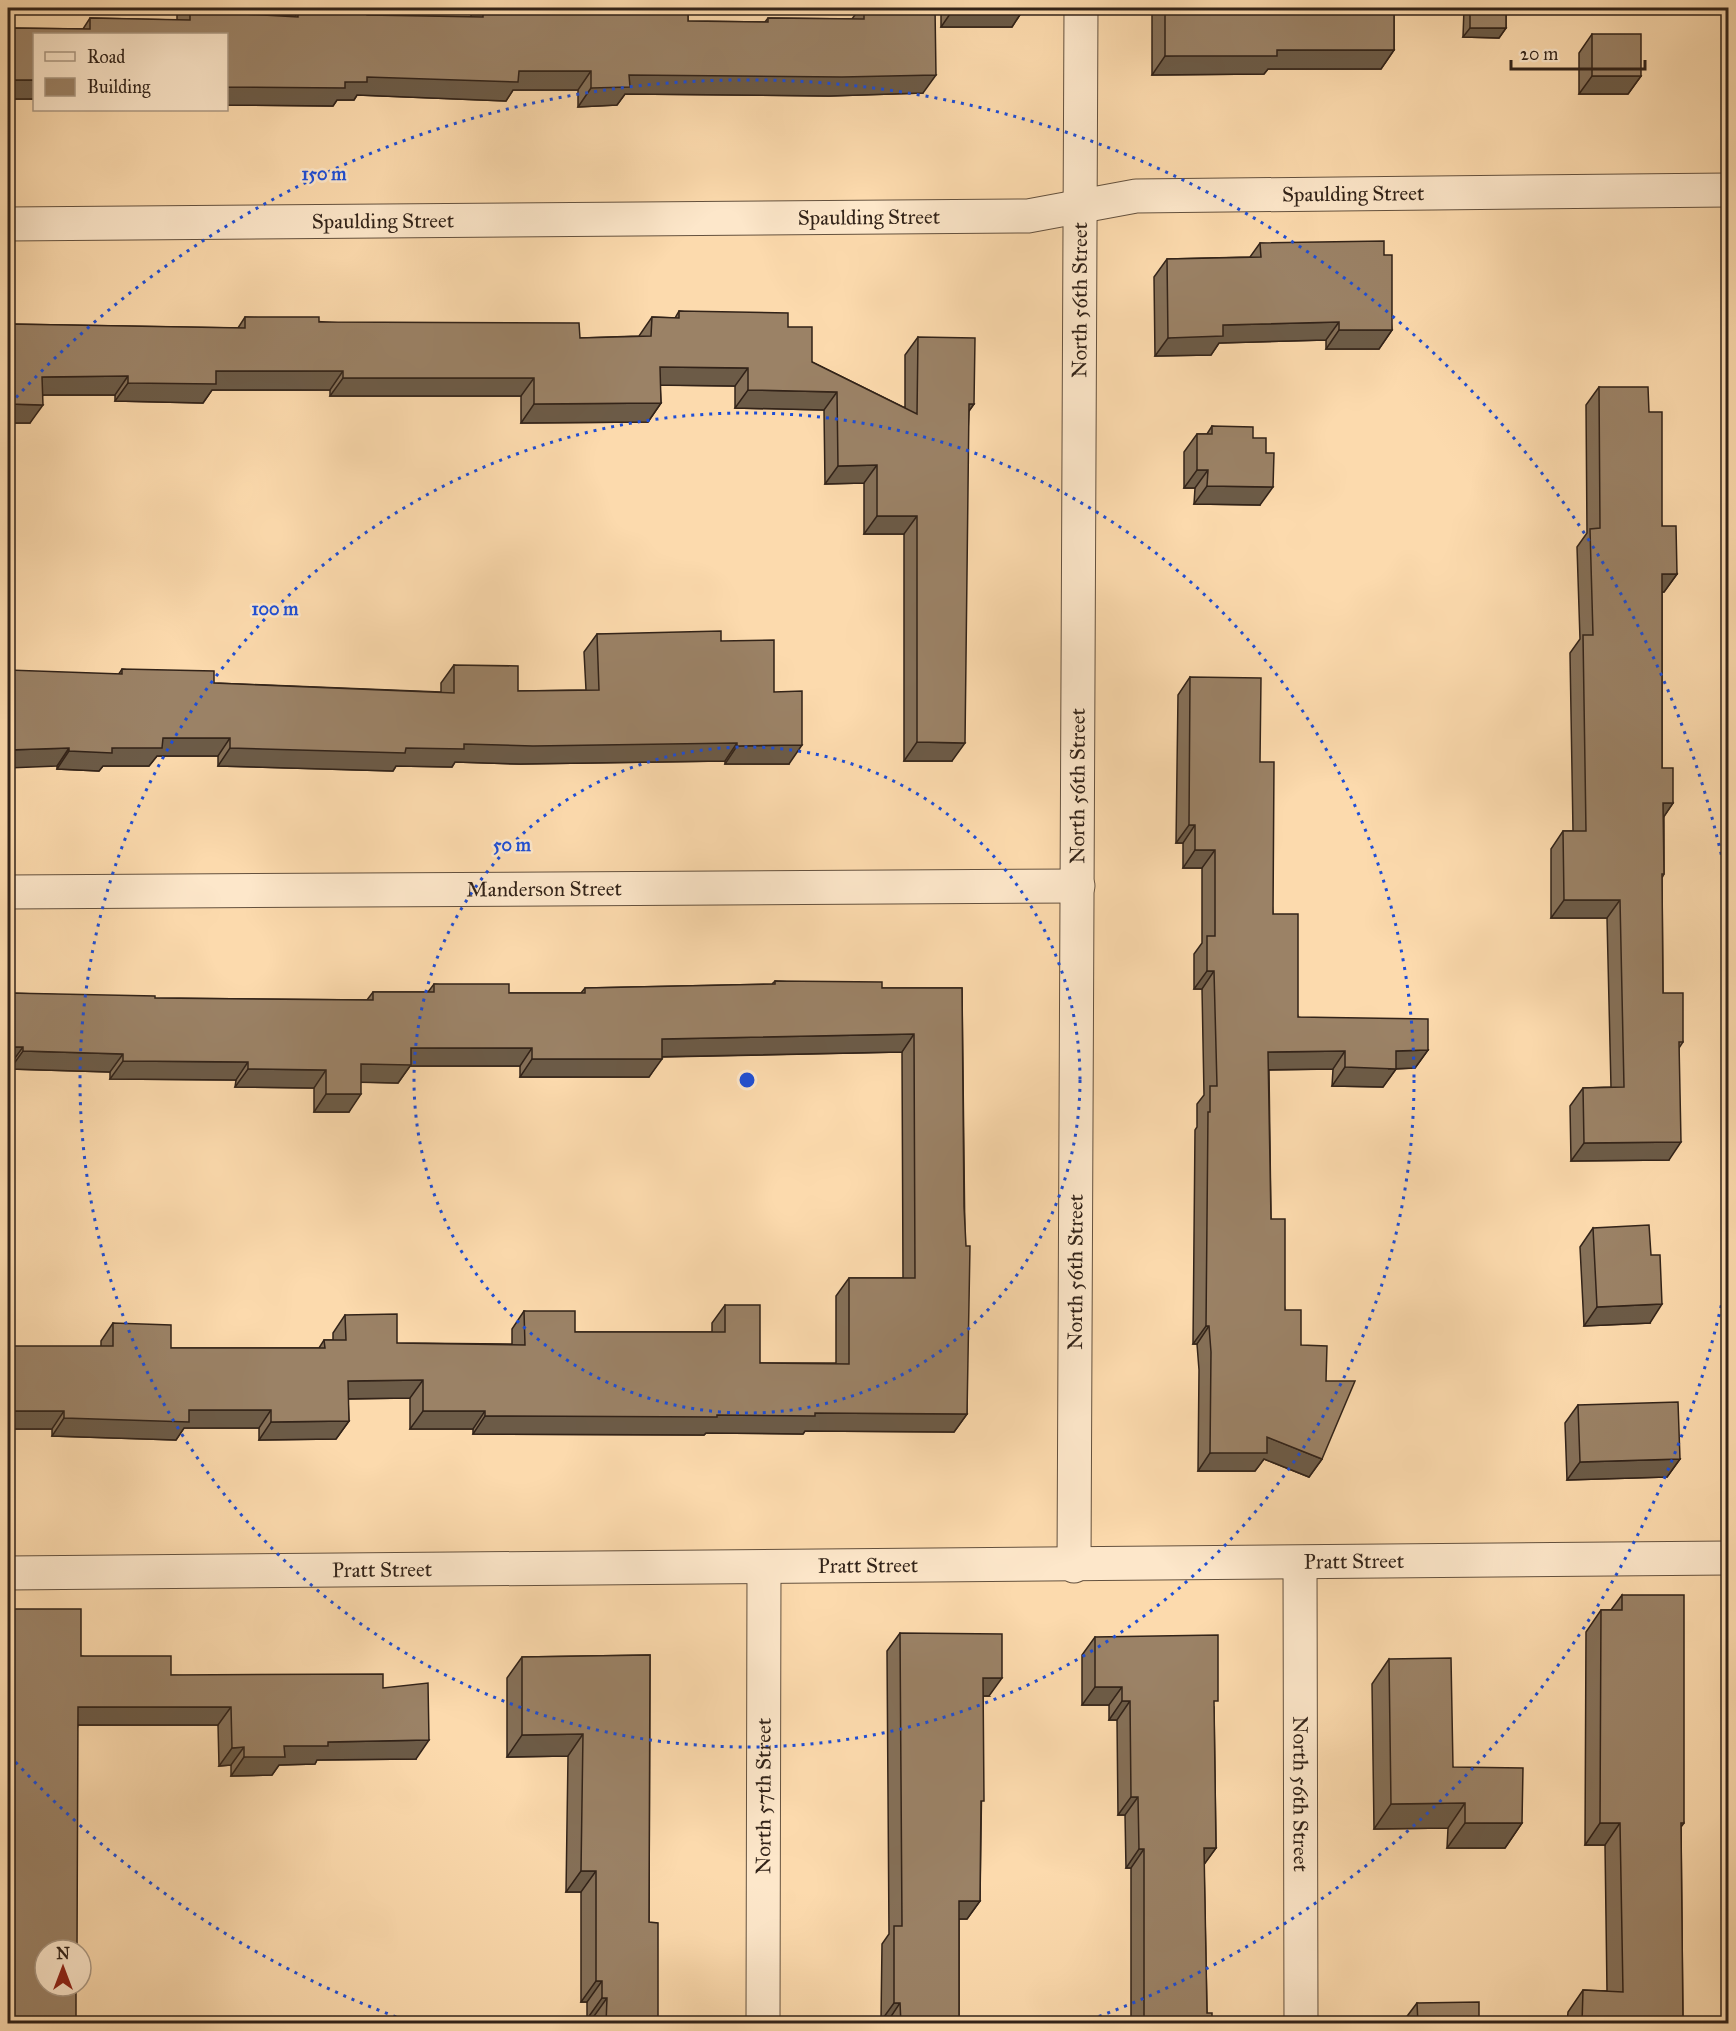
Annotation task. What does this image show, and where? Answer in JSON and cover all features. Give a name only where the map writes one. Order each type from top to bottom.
[{"type":"street","name":"North 56th Street","points":[[1074,1566],[1082,207],[1081,8]]},
{"type":"street","name":"Spaulding Street","points":[[8,224],[1028,216],[1136,196],[1728,190]]},
{"type":"street","name":"Manderson Street","points":[[8,892],[1078,886]]},
{"type":"street","name":"Pratt Street","points":[[8,1573],[1074,1566],[1728,1558]]},
{"type":"street","name":"North 56th Street","points":[[1300,1564],[1301,2024]]},
{"type":"street","name":"North 57th Street","points":[[763,2024],[764,1568]]},
{"type":"building","points":[[190,8],[226,8],[226,13],[298,17],[298,13],[367,13],[367,15],[483,17],[483,8],[688,8],[688,21],[768,22],[768,18],[864,19],[864,8],[935,8],[936,75],[842,77],[629,75],[630,87],[591,88],[591,71],[519,71],[518,82],[367,77],[367,82],[345,82],[345,88],[228,87],[228,33],[33,33],[33,80],[8,80],[8,28],[90,29],[90,18],[190,20]]},
{"type":"building","points":[[952,8],[1023,8],[1023,10],[952,11]]},
{"type":"building","points":[[1165,8],[1394,8],[1394,50],[1277,50],[1277,56],[1165,56]]},
{"type":"building","points":[[1470,8],[1506,8],[1506,28],[1470,28]]},
{"type":"building","points":[[1592,34],[1641,34],[1641,76],[1592,76]]},
{"type":"building","points":[[1384,241],[1384,255],[1392,255],[1392,330],[1339,330],[1339,322],[1223,325],[1223,336],[1168,338],[1167,259],[1261,257],[1260,243]]},
{"type":"building","points":[[679,311],[788,313],[788,327],[812,327],[812,362],[917,414],[918,337],[975,338],[974,404],[969,404],[965,743],[917,742],[917,516],[877,516],[877,465],[838,466],[837,392],[748,390],[748,368],[660,367],[661,403],[534,404],[534,378],[343,378],[343,371],[216,371],[216,384],[128,383],[128,376],[42,377],[43,405],[8,404],[8,324],[245,328],[245,317],[319,317],[319,322],[579,323],[580,338],[651,336],[652,317],[679,318]]},
{"type":"building","points":[[1599,387],[1648,387],[1649,412],[1662,412],[1662,526],[1676,526],[1677,574],[1662,574],[1662,768],[1673,768],[1673,803],[1663,803],[1664,874],[1662,874],[1663,993],[1683,993],[1683,1042],[1679,1042],[1681,1142],[1584,1143],[1583,1088],[1624,1087],[1620,900],[1564,900],[1563,831],[1586,831],[1583,635],[1593,635],[1590,529],[1600,528]]},
{"type":"building","points":[[1212,426],[1253,427],[1253,438],[1266,438],[1266,453],[1274,453],[1273,487],[1207,486],[1208,470],[1197,470],[1197,434],[1212,434]]},
{"type":"building","points":[[721,631],[721,641],[774,640],[774,692],[802,691],[802,745],[737,746],[737,743],[533,746],[464,744],[464,749],[406,748],[405,753],[230,748],[230,738],[163,738],[162,748],[112,748],[112,753],[69,751],[69,748],[8,750],[8,670],[122,674],[122,669],[214,671],[214,683],[454,693],[454,665],[518,666],[518,691],[599,690],[597,634]]},
{"type":"building","points":[[1190,677],[1261,678],[1260,762],[1274,762],[1273,914],[1298,914],[1298,1017],[1428,1019],[1428,1050],[1396,1051],[1396,1069],[1345,1067],[1345,1051],[1268,1052],[1271,1219],[1285,1219],[1285,1310],[1301,1310],[1301,1345],[1327,1346],[1326,1381],[1355,1381],[1322,1459],[1267,1437],[1267,1453],[1210,1453],[1211,1352],[1209,1326],[1206,1326],[1208,1112],[1210,1112],[1210,1086],[1217,1086],[1214,971],[1207,971],[1207,936],[1215,936],[1215,850],[1195,850],[1195,825],[1189,825]]},
{"type":"building","points":[[775,981],[882,982],[882,988],[962,988],[964,1207],[966,1246],[970,1246],[967,1414],[815,1413],[815,1416],[717,1415],[717,1417],[485,1416],[485,1411],[423,1411],[423,1380],[348,1381],[349,1421],[271,1422],[271,1410],[189,1410],[189,1422],[64,1418],[64,1411],[8,1411],[8,1346],[113,1346],[113,1323],[171,1325],[171,1348],[325,1348],[324,1340],[346,1340],[345,1315],[397,1314],[397,1343],[525,1345],[524,1311],[575,1311],[575,1332],[725,1332],[725,1305],[760,1305],[760,1363],[849,1364],[849,1278],[915,1278],[914,1034],[662,1039],[662,1059],[532,1059],[532,1048],[411,1048],[411,1065],[361,1064],[361,1094],[326,1094],[326,1070],[248,1069],[248,1062],[123,1061],[123,1054],[23,1051],[23,1047],[8,1047],[8,993],[155,996],[155,998],[373,1000],[373,992],[434,992],[434,984],[509,984],[509,993],[585,993],[585,988],[775,984]]},
{"type":"building","points":[[1649,1225],[1651,1255],[1660,1255],[1662,1304],[1597,1307],[1593,1228]]},
{"type":"building","points":[[1678,1402],[1680,1459],[1580,1462],[1578,1405]]},
{"type":"building","points":[[1622,1595],[1684,1595],[1684,1823],[1681,1823],[1683,2024],[1582,2024],[1583,1990],[1623,1992],[1620,1823],[1600,1823],[1601,1610],[1622,1610]]},
{"type":"building","points":[[14,1609],[81,1609],[81,1656],[171,1656],[171,1675],[383,1674],[383,1688],[428,1683],[429,1740],[328,1742],[328,1746],[284,1746],[285,1757],[244,1757],[244,1747],[232,1748],[231,1707],[78,1707],[77,1938],[33,1938],[33,1998],[76,1998],[76,2024],[8,2024],[8,1637],[14,1637]]},
{"type":"building","points":[[900,1633],[1002,1634],[1002,1678],[983,1678],[984,1801],[981,1801],[980,1901],[959,1901],[959,2024],[901,2024],[900,2003],[894,2003],[894,1926],[902,1926]]},
{"type":"building","points":[[1218,1635],[1218,1701],[1214,1701],[1216,1848],[1204,1848],[1207,2013],[1212,2013],[1212,2024],[1144,2024],[1144,1849],[1139,1849],[1138,1797],[1131,1797],[1130,1701],[1122,1701],[1122,1687],[1095,1687],[1095,1637]]},
{"type":"building","points":[[650,1655],[649,1922],[658,1923],[658,2024],[606,2024],[607,1998],[602,1998],[602,1981],[596,1981],[596,1871],[581,1871],[583,1734],[522,1735],[522,1657]]},
{"type":"building","points":[[1451,1658],[1453,1767],[1523,1768],[1522,1823],[1465,1823],[1465,1803],[1391,1804],[1389,1659]]},
{"type":"building","points":[[1479,2002],[1479,2024],[1418,2024],[1417,2003]]}]
